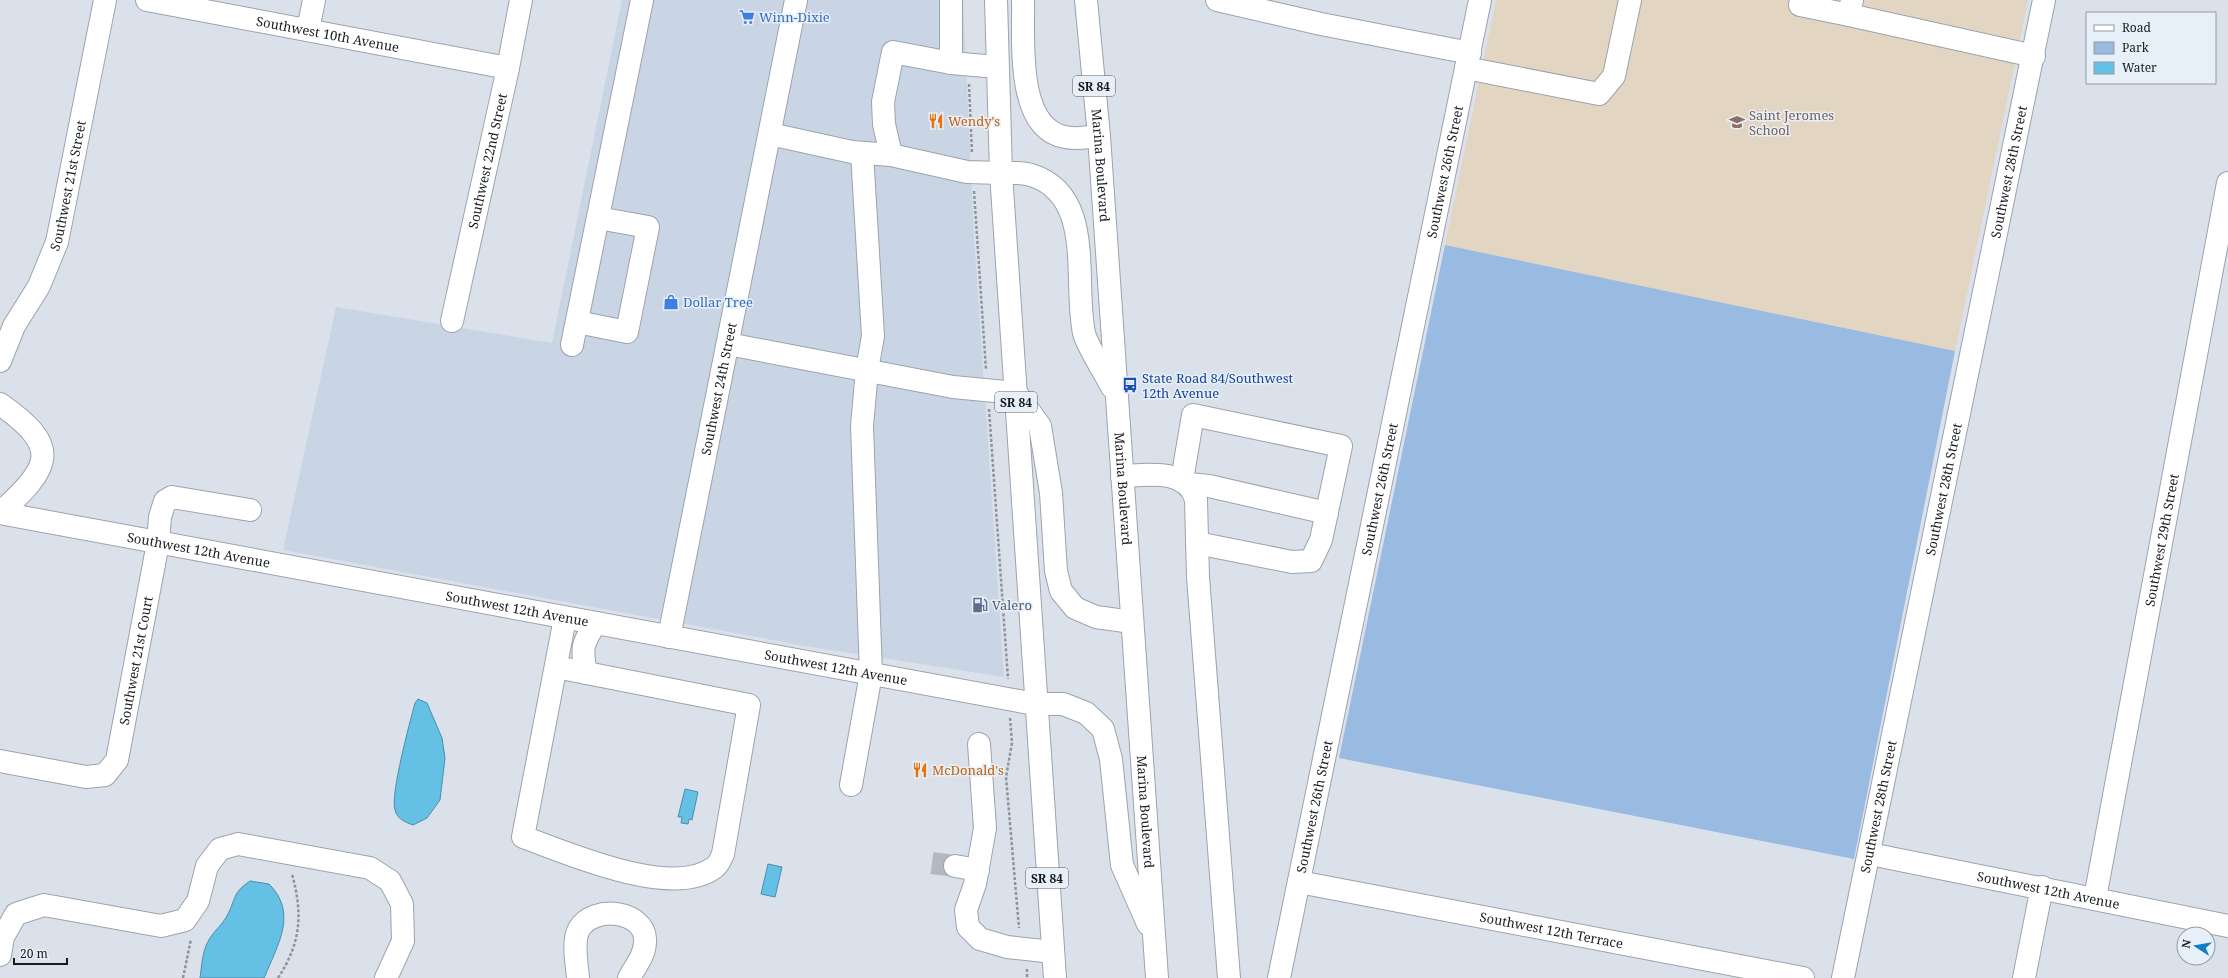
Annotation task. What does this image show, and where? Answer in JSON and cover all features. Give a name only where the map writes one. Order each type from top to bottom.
[{"type":"street","name":"Southwest 21st Street","points":[[0,361],[14,326],[39,286],[57,242],[105,0]]},
{"type":"street","name":"Southwest 10th Avenue","points":[[147,0],[508,68]]},
{"type":"street","points":[[308,30],[314,0]]},
{"type":"street","name":"Southwest 22nd Street","points":[[452,321],[508,68],[521,0]]},
{"type":"street","points":[[572,345],[642,0]]},
{"type":"street","name":"Southwest 24th Street","points":[[669,637],[796,0]]},
{"type":"street","points":[[951,0],[960,64]]},
{"type":"street","name":"SR 84","points":[[996,0],[1001,173],[1055,978]]},
{"type":"street","points":[[1022,0],[1026,91],[1035,115],[1049,129],[1065,137],[1099,136]]},
{"type":"street","name":"Marina Boulevard","points":[[1086,0],[1099,136],[1157,978]]},
{"type":"street","points":[[1217,0],[1468,60],[1599,94],[1614,76],[1630,0]]},
{"type":"street","name":"Southwest 26th Street","points":[[1279,978],[1480,0]]},
{"type":"street","points":[[1801,0],[1800,5],[1851,8],[2034,56]]},
{"type":"street","name":"Southwest 28th Street","points":[[1843,978],[1870,854],[2034,56],[2044,0]]},
{"type":"street","points":[[891,155],[884,124],[883,102],[893,52],[960,64],[997,67]]},
{"type":"street","points":[[770,134],[862,153],[891,155],[973,172],[1029,174],[1046,181],[1062,195],[1075,222],[1084,334],[1116,395]]},
{"type":"street","points":[[851,785],[871,674],[862,479],[862,426],[867,370],[874,336],[862,153]]},
{"type":"street","name":"Southwest 29th Street","points":[[2096,898],[2228,183]]},
{"type":"street","points":[[577,322],[626,332],[648,227],[598,218]]},
{"type":"street","points":[[728,344],[953,387],[1016,393],[1040,426],[1051,493],[1056,572],[1061,591],[1075,608],[1096,617],[1132,622]]},
{"type":"street","points":[[0,404],[16,416],[37,436],[43,449],[39,471],[24,492],[0,513]]},
{"type":"street","points":[[1196,543],[1292,562],[1311,561],[1321,540],[1341,446],[1193,415],[1185,482],[1194,492],[1196,500],[1196,543],[1229,978]]},
{"type":"street","points":[[1122,476],[1168,476],[1185,482],[1209,486],[1327,513]]},
{"type":"street","name":"Southwest 21st Court","points":[[0,761],[86,777],[105,775],[117,760],[158,543],[160,516],[165,501],[172,497],[250,510]]},
{"type":"street","name":"Southwest 12th Avenue","points":[[0,513],[1036,704],[1064,704],[1086,713],[1103,729],[1111,759],[1122,865],[1154,938]]},
{"type":"street","points":[[556,667],[749,705],[723,854],[717,866],[701,876],[656,877],[626,872],[523,837],[556,667],[566,618]]},
{"type":"street","points":[[586,673],[583,648],[586,638],[596,623]]},
{"type":"street","points":[[979,744],[984,828],[975,884],[966,910],[968,927],[980,939],[1007,947],[1054,952]]},
{"type":"street","points":[[0,955],[3,937],[16,914],[44,905],[160,926],[185,920],[198,901],[206,866],[220,849],[238,844],[370,868],[390,881],[402,904],[403,941],[386,978]]},
{"type":"street","name":"Southwest 12th Avenue","points":[[1870,854],[2042,887],[2228,926]]},
{"type":"street","points":[[955,866],[978,870]]},
{"type":"street","name":"Southwest 12th Terrace","points":[[1299,882],[1804,978]]},
{"type":"street","points":[[2024,978],[2042,887]]},
{"type":"street","points":[[578,978],[576,943],[580,928],[593,916],[612,912],[636,923],[642,929],[645,937],[643,955],[629,978]]},
{"type":"path","points":[[960,64],[973,172],[1012,743],[1006,777],[1018,922],[1027,978]]},
{"type":"path","points":[[278,978],[293,950],[298,932],[299,918],[296,890],[291,869],[292,854]]},
{"type":"path","points":[[183,978],[192,931],[185,920]]},
{"type":"shaded area","points":[[622,0],[963,0],[974,236],[1004,677],[805,646],[283,550],[336,307],[552,343]]},
{"type":"shaded area","name":"Saint Jeromes School","points":[[1496,0],[2028,0],[1955,351],[1445,245]]},
{"type":"green space","points":[[1445,245],[1955,351],[1854,859],[1339,758]]},
{"type":"water","points":[[418,699],[427,703],[442,738],[445,758],[440,800],[427,818],[413,825],[399,818],[395,810],[394,802],[401,758],[415,703]]},
{"type":"water","points":[[685,789],[698,792],[692,820],[689,819],[688,824],[681,823],[682,817],[678,817]]},
{"type":"water","points":[[768,864],[782,867],[775,897],[761,894]]},
{"type":"water","points":[[250,881],[269,884],[278,895],[284,917],[280,940],[264,978],[200,978],[207,943],[227,916],[237,893]]},
{"type":"tunnel","points":[[932,863],[955,866]]},
{"type":"place","name":"Winn-Dixie","points":[[747,17]]},
{"type":"place","name":"Wendy's","points":[[936,121]]},
{"type":"place","name":"Saint Jeromes School","points":[[1737,122]]},
{"type":"place","name":"Dollar Tree","points":[[671,302]]},
{"type":"place","name":"State Road 84/Southwest 12th Avenue","points":[[1130,385]]},
{"type":"place","name":"Valero","points":[[980,605]]},
{"type":"place","name":"McDonald's","points":[[920,770]]}]
